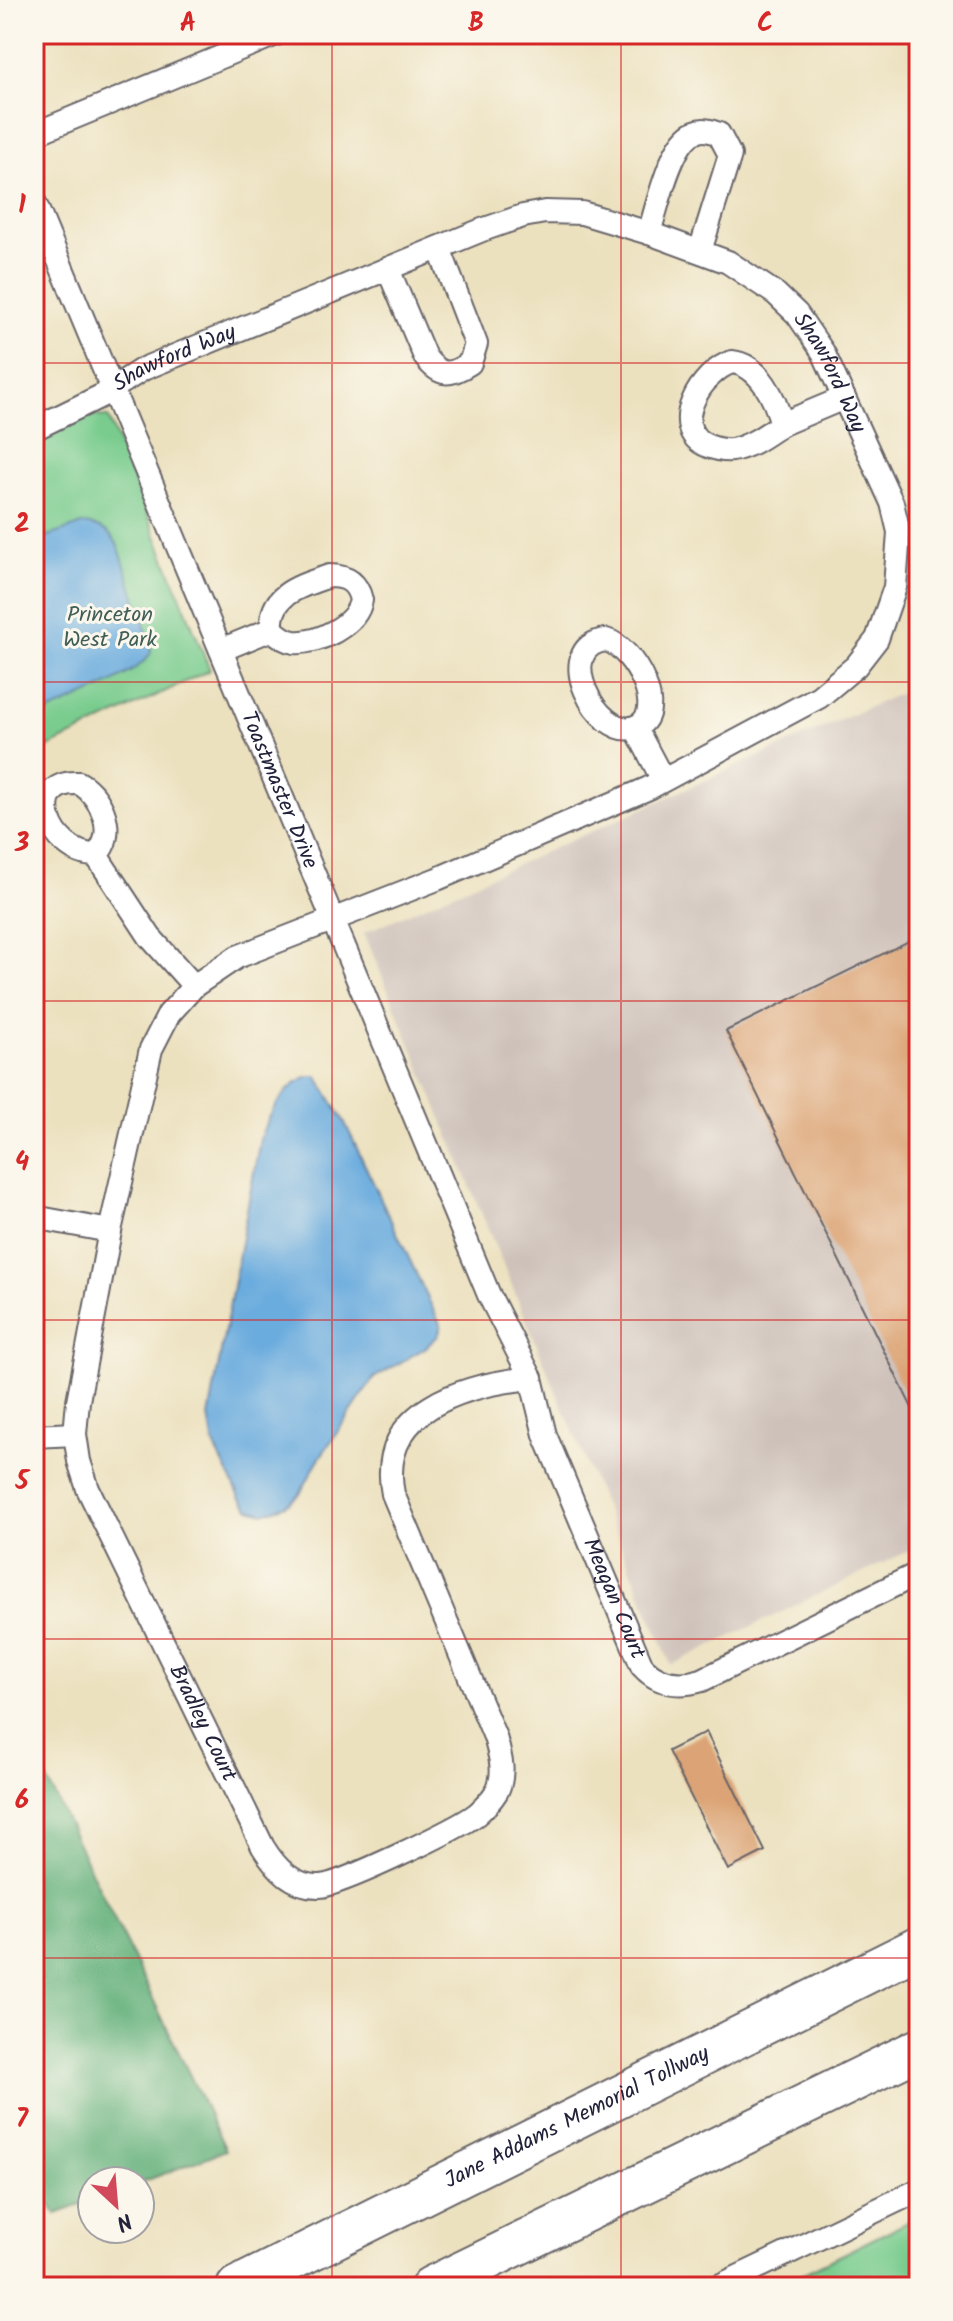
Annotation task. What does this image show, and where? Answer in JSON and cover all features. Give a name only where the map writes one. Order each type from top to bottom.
[{"type":"highway","name":"Jane Addams Memorial Tollway","points":[[237,2287],[919,1947]]},
{"type":"highway","points":[[431,2287],[919,2049]]},
{"type":"street","points":[[34,134],[276,34]]},
{"type":"street","points":[[649,233],[683,140],[707,129],[719,134],[730,155],[700,251]]},
{"type":"street","name":"Toastmaster Drive","points":[[34,201],[489,1295],[531,1378]]},
{"type":"street","name":"Shawford Way","points":[[34,429],[113,390],[143,369],[439,248],[523,216],[545,212],[582,213],[728,262],[756,279],[797,314],[823,352],[892,503],[899,532],[895,587],[877,639],[856,666],[819,697],[663,780],[542,835],[334,920]]},
{"type":"street","points":[[388,269],[425,357],[433,368],[444,373],[458,371],[470,363],[476,344],[439,248]]},
{"type":"street","points":[[782,424],[778,409],[750,366],[732,362],[723,364],[713,373],[687,417],[694,438],[723,451],[742,447],[782,424],[844,398]]},
{"type":"street","points":[[221,650],[272,629]]},
{"type":"street","points":[[635,727],[663,780]]},
{"type":"street","points":[[96,855],[150,937],[194,986]]},
{"type":"street","name":"Bradley Court","points":[[334,920],[237,957],[194,986],[169,1014],[151,1049],[110,1231],[78,1401],[75,1434],[88,1489],[263,1847],[283,1874],[297,1882],[320,1886],[338,1882],[460,1824],[476,1814],[497,1790],[502,1776],[502,1761],[495,1737],[393,1494],[391,1459],[404,1429],[426,1410],[491,1382],[531,1378]]},
{"type":"street","points":[[34,1217],[110,1231]]},
{"type":"street","name":"Meagan Court","points":[[531,1378],[545,1435],[628,1638],[642,1666],[657,1678],[675,1684],[702,1680],[919,1573]]},
{"type":"street","points":[[34,1436],[75,1434]]},
{"type":"street","points":[[717,2287],[919,2190]]},
{"type":"shaded area","points":[[919,685],[919,1546],[671,1665],[364,933]]},
{"type":"green space","name":"Princeton West Park","points":[[86,415],[108,417],[210,670],[34,754],[34,441]]},
{"type":"green space","points":[[34,1753],[226,2150],[156,2177],[156,2165],[76,2165],[76,2207],[56,2214],[34,2177]]},
{"type":"green space","points":[[919,2216],[919,2287],[776,2287]]},
{"type":"water","points":[[83,524],[105,530],[119,548],[151,652],[132,671],[34,718],[34,653],[48,634],[34,600],[34,541]]},
{"type":"water","points":[[310,1076],[317,1076],[344,1121],[441,1326],[438,1336],[425,1348],[374,1378],[317,1462],[300,1494],[286,1505],[264,1513],[250,1509],[241,1499],[214,1445],[209,1417],[260,1139],[273,1111],[286,1093],[293,1085]]},
{"type":"building","points":[[919,936],[919,1422],[726,1031]]},
{"type":"building","points":[[706,1732],[765,1851],[728,1870],[668,1751]]}]
